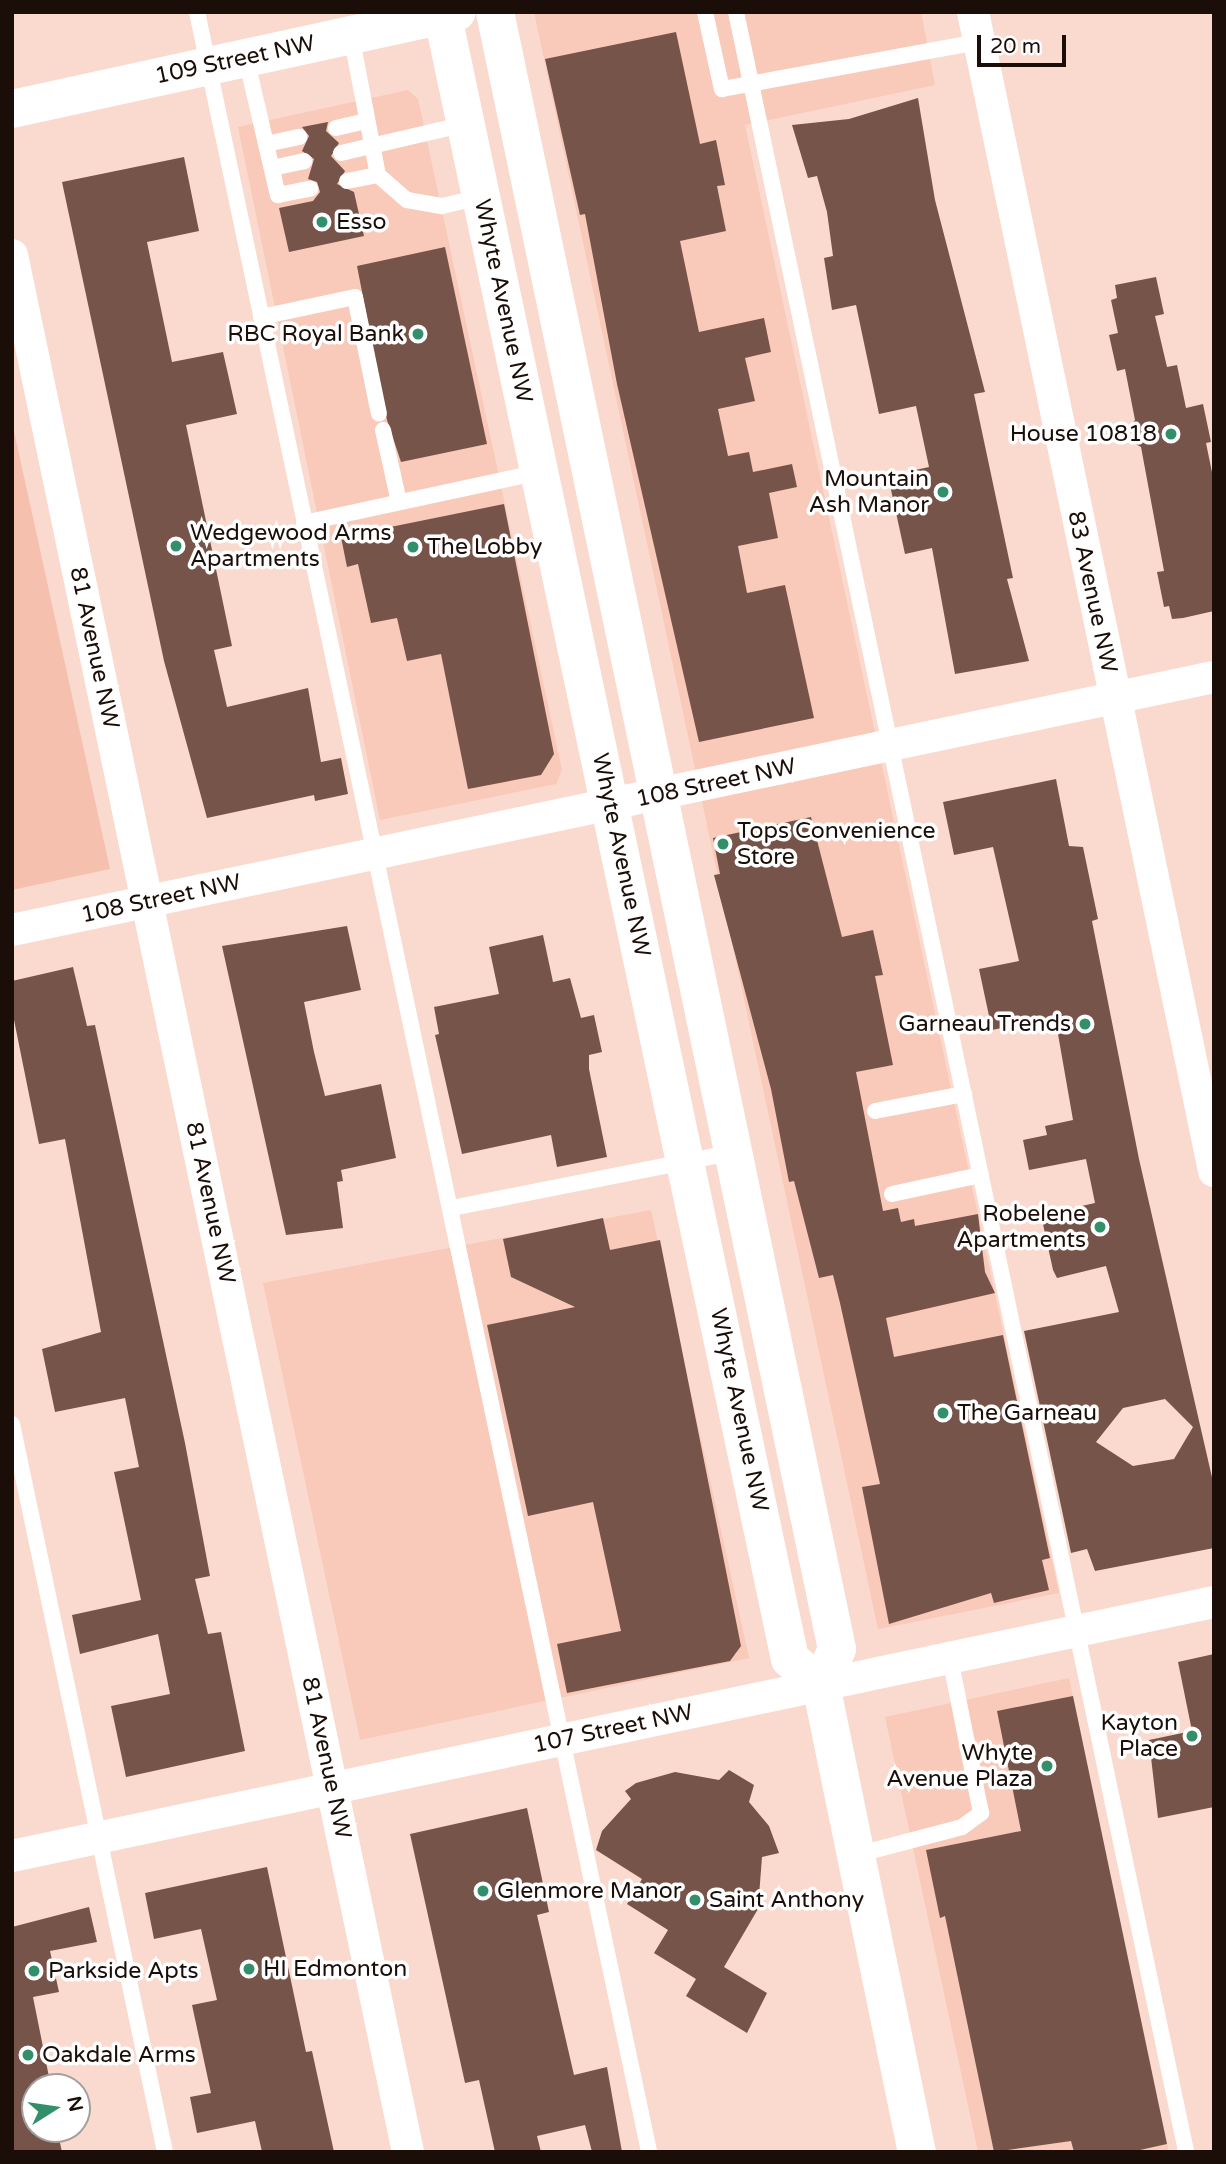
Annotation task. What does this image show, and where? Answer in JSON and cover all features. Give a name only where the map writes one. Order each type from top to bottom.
[{"type":"main road","name":"Whyte Avenue NW","points":[[447,13],[481,197],[790,1658],[821,1685],[836,1649],[655,796],[495,12]]},
{"type":"main road","name":"109 Street NW","points":[[12,109],[447,13]]},
{"type":"main road","points":[[821,1685],[917,2152]]},
{"type":"street","name":"83 Avenue NW","points":[[976,27],[1214,1171]]},
{"type":"street","name":"81 Avenue NW","points":[[12,255],[408,2152]]},
{"type":"street","name":"108 Street NW","points":[[12,930],[1214,677]]},
{"type":"street","name":"107 Street NW","points":[[12,1856],[1214,1602]]},
{"type":"lane","points":[[197,12],[452,1208],[649,2152]]},
{"type":"lane","points":[[705,12],[722,89],[976,27]]},
{"type":"lane","points":[[736,12],[1079,1631],[1186,2152]]},
{"type":"lane","points":[[351,35],[378,175],[407,200],[442,206],[481,197]]},
{"type":"lane","points":[[246,58],[278,195],[310,189]]},
{"type":"lane","points":[[336,128],[367,121]]},
{"type":"lane","points":[[341,153],[466,124]]},
{"type":"lane","points":[[266,144],[299,137]]},
{"type":"lane","points":[[272,168],[304,161]]},
{"type":"lane","points":[[347,181],[378,175]]},
{"type":"lane","points":[[261,317],[355,297],[380,414]]},
{"type":"lane","points":[[383,430],[399,502]]},
{"type":"lane","points":[[304,523],[539,472]]},
{"type":"lane","points":[[875,1111],[964,1094]]},
{"type":"lane","points":[[452,1208],[731,1153]]},
{"type":"lane","points":[[892,1194],[981,1175]]},
{"type":"lane","points":[[12,1424],[165,2152]]},
{"type":"lane","points":[[856,1855],[961,1827],[981,1813],[950,1658]]},
{"type":"shaded area","points":[[534,12],[921,12],[935,85],[745,125],[1059,1593],[878,1629]]},
{"type":"shaded area","points":[[408,90],[418,99],[562,770],[556,784],[380,820],[238,127]]},
{"type":"shaded area","points":[[12,422],[110,869],[12,890]]},
{"type":"shaded area","points":[[651,1210],[749,1658],[360,1740],[263,1283]]},
{"type":"shaded area","points":[[1069,1678],[1169,2152],[978,2152],[885,1717]]},
{"type":"building","points":[[676,32],[700,144],[716,140],[725,185],[717,186],[726,231],[680,241],[699,332],[764,318],[771,352],[745,358],[755,401],[718,409],[728,456],[749,452],[753,472],[792,464],[797,487],[769,493],[778,538],[738,546],[747,593],[785,585],[814,718],[699,742],[617,384],[585,214],[580,215],[545,59]]},
{"type":"building","points":[[918,98],[935,200],[985,392],[974,394],[1013,578],[1007,579],[1029,661],[955,674],[932,548],[905,554],[888,476],[929,467],[916,406],[879,414],[856,305],[832,310],[824,258],[833,256],[827,212],[817,176],[808,178],[792,125],[849,119]]},
{"type":"building","name":"Esso","points":[[328,122],[326,131],[339,143],[331,156],[345,171],[337,184],[354,192],[364,236],[289,252],[279,208],[313,201],[320,192],[317,182],[308,179],[314,159],[302,151],[309,136],[302,127]]},
{"type":"building","points":[[184,157],[199,231],[147,242],[172,362],[223,352],[237,414],[186,425],[232,646],[214,650],[227,707],[308,688],[321,762],[341,758],[348,794],[315,801],[314,795],[207,818],[164,661],[62,182]]},
{"type":"building","name":"RBC Royal Bank","points":[[445,247],[487,444],[401,462],[387,420],[357,266]]},
{"type":"building","points":[[1156,277],[1164,314],[1155,316],[1167,367],[1177,365],[1186,408],[1203,404],[1211,442],[1206,443],[1214,482],[1214,611],[1172,619],[1169,606],[1164,607],[1157,572],[1164,571],[1141,447],[1134,443],[1130,426],[1135,420],[1125,369],[1117,371],[1109,335],[1118,333],[1111,300],[1117,298],[1115,285]]},
{"type":"building","points":[[504,504],[554,754],[541,775],[468,789],[441,654],[407,661],[397,618],[371,623],[358,564],[347,567],[341,537]]},
{"type":"building","points":[[1056,779],[1069,846],[1083,847],[1098,919],[1092,921],[1139,1159],[1214,1486],[1214,1548],[1095,1571],[1087,1549],[1071,1553],[1024,1331],[1119,1312],[1106,1266],[1057,1278],[1053,1270],[1041,1215],[1095,1203],[1086,1159],[1029,1170],[1023,1140],[1047,1135],[1045,1126],[1073,1120],[1055,1017],[992,1030],[979,969],[1019,961],[993,847],[954,855],[943,802]],"holes":[[[1165,1399],[1193,1427],[1174,1459],[1133,1466],[1096,1442],[1123,1408]]]},
{"type":"building","points":[[811,817],[842,937],[873,930],[883,975],[875,976],[893,1065],[856,1072],[883,1211],[898,1208],[901,1222],[914,1219],[915,1226],[978,1214],[985,1272],[995,1293],[886,1318],[894,1357],[1003,1335],[1050,1558],[1042,1560],[1049,1590],[994,1603],[991,1593],[889,1624],[862,1487],[880,1484],[840,1303],[833,1275],[819,1278],[794,1181],[789,1182],[771,1089],[714,875],[720,874],[713,838]]},
{"type":"building","points":[[347,926],[361,990],[304,1002],[314,1052],[325,1096],[381,1084],[396,1158],[341,1170],[343,1181],[337,1182],[343,1228],[286,1235],[222,946]]},
{"type":"building","points":[[543,935],[553,982],[570,978],[581,1018],[594,1015],[602,1052],[589,1055],[589,1069],[607,1157],[557,1167],[551,1135],[462,1154],[435,1035],[439,1034],[434,1007],[499,994],[489,947]]},
{"type":"building","points":[[73,967],[87,1026],[95,1025],[185,1443],[210,1576],[195,1579],[208,1634],[221,1632],[245,1751],[126,1777],[111,1706],[170,1694],[158,1634],[80,1654],[72,1615],[141,1600],[114,1472],[139,1467],[125,1398],[55,1412],[42,1349],[101,1332],[65,1139],[39,1144],[12,1010],[12,981]]},
{"type":"building","points":[[603,1218],[610,1250],[660,1240],[741,1646],[730,1661],[567,1693],[557,1644],[621,1631],[593,1502],[528,1516],[487,1325],[575,1307],[511,1277],[503,1239]]},
{"type":"building","name":"Kayton Place","points":[[1214,1654],[1214,1807],[1158,1818],[1149,1740],[1192,1731],[1178,1662]]},
{"type":"building","points":[[1073,1696],[1167,2144],[1131,2152],[1074,2152],[1071,2141],[994,2152],[945,1916],[940,1918],[926,1850],[1021,1831],[997,1711]]},
{"type":"building","name":"Saint Anthony","points":[[729,1770],[754,1785],[749,1802],[769,1826],[779,1853],[762,1857],[758,1909],[724,1967],[767,1993],[747,2033],[686,1996],[696,1979],[654,1953],[668,1930],[627,1904],[642,1879],[596,1850],[602,1831],[631,1799],[625,1791],[636,1783],[675,1772],[719,1780]]},
{"type":"building","points":[[527,1808],[549,1912],[537,1915],[574,2075],[607,2067],[622,2152],[592,2152],[585,2125],[537,2136],[541,2152],[495,2152],[479,2080],[465,2083],[410,1834]]},
{"type":"building","points":[[267,1867],[306,2052],[312,2051],[334,2152],[262,2152],[255,2121],[197,2133],[190,2097],[211,2093],[192,2005],[217,2000],[201,1929],[154,1939],[145,1893]]},
{"type":"building","points":[[89,1907],[97,1942],[50,1951],[59,1992],[33,1997],[48,2073],[21,2073],[21,2143],[60,2143],[62,2152],[12,2152],[12,1927]]},
{"type":"place","name":"Esso","points":[[322,222]]},
{"type":"place","name":"RBC Royal Bank","points":[[418,334]]},
{"type":"place","name":"House 10818","points":[[1171,434]]},
{"type":"place","name":"Mountain Ash Manor","points":[[943,492]]},
{"type":"place","name":"Wedgewood Arms Apartments","points":[[176,546]]},
{"type":"place","name":"The Lobby","points":[[413,547]]},
{"type":"place","name":"Tops Convenience Store","points":[[723,844]]},
{"type":"place","name":"Garneau Trends","points":[[1085,1024]]},
{"type":"place","name":"Robelene Apartments","points":[[1100,1227]]},
{"type":"place","name":"The Garneau","points":[[943,1413]]},
{"type":"place","name":"Kayton Place","points":[[1192,1736]]},
{"type":"place","name":"Whyte Avenue Plaza","points":[[1047,1766]]},
{"type":"place","name":"Glenmore Manor","points":[[483,1891]]},
{"type":"place","name":"Saint Anthony","points":[[695,1900]]},
{"type":"place","name":"HI Edmonton","points":[[249,1969]]},
{"type":"place","name":"Parkside Apts","points":[[34,1971]]},
{"type":"place","name":"Oakdale Arms","points":[[28,2055]]}]
